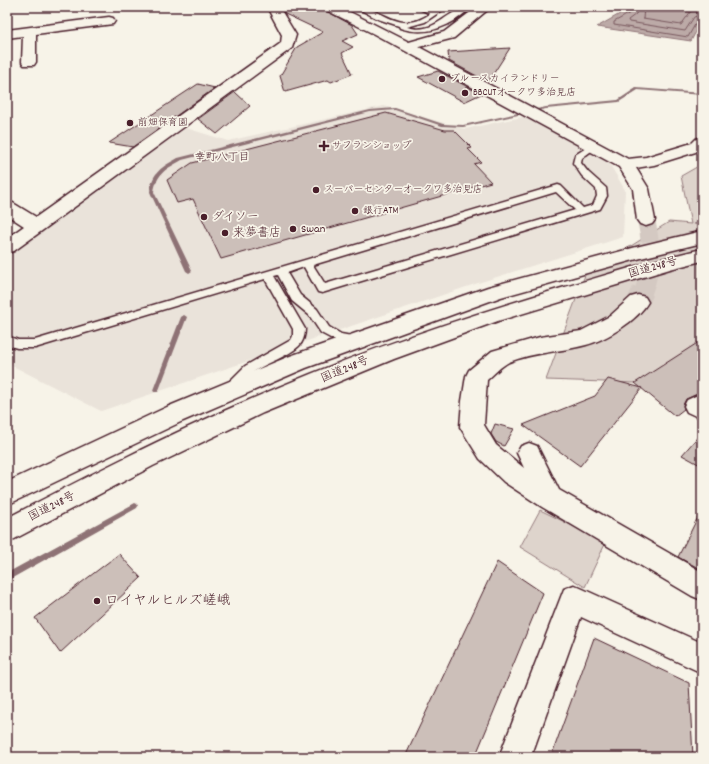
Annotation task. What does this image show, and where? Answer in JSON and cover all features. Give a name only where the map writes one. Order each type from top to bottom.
[{"type":"main road","points":[[7,247],[287,45],[289,35],[273,7]]},
{"type":"main road","points":[[330,7],[379,31],[406,47],[594,146],[625,164],[641,189],[646,220]]},
{"type":"main road","points":[[406,47],[449,35],[485,7]]},
{"type":"main road","points":[[7,34],[110,21]]},
{"type":"main road","points":[[29,62],[30,31]]},
{"type":"main road","points":[[625,164],[648,162],[698,146],[702,142]]},
{"type":"main road","points":[[7,207],[37,226]]},
{"type":"main road","name":"国道248号","points":[[7,494],[99,449],[224,392],[298,362],[495,292],[640,252],[702,237]]},
{"type":"main road","name":"国道248号","points":[[7,530],[145,459],[248,410],[386,353],[491,316],[668,263],[702,256]]},
{"type":"main road","points":[[638,302],[617,321],[585,338],[540,345],[500,357],[477,376],[473,401],[472,427],[488,452],[513,474],[551,499],[702,587]]},
{"type":"main road","points":[[702,402],[695,406],[702,410]]},
{"type":"main road","points":[[530,453],[551,499]]},
{"type":"main road","points":[[516,757],[574,599],[702,658]]},
{"type":"lane","points":[[358,7],[412,31],[438,28],[468,7]]},
{"type":"lane","points":[[419,7],[434,13]]},
{"type":"lane","points":[[391,22],[410,24],[419,22],[444,7]]},
{"type":"lane","points":[[306,262],[322,289],[597,207],[602,196],[601,188],[576,164],[578,156],[594,146]]},
{"type":"lane","points":[[7,340],[16,344],[35,344],[558,188],[581,211]]},
{"type":"lane","points":[[280,270],[296,298],[313,312],[325,330],[338,338],[359,341]]},
{"type":"lane","points":[[224,392],[249,369],[295,343],[299,336],[299,329],[267,274]]},
{"type":"shaded area","points":[[384,106],[465,129],[527,116],[609,163],[625,190],[623,237],[478,283],[101,411],[7,363],[7,254],[186,128],[228,141]]},
{"type":"shaded area","points":[[702,164],[702,222],[693,224],[702,225],[702,353],[635,383],[546,380],[585,275],[669,222],[691,224],[681,176]]},
{"type":"shaded area","points":[[540,510],[606,542],[585,587],[520,547]]},
{"type":"water","points":[[632,7],[702,7],[702,20],[691,41],[597,27]]},
{"type":"building","points":[[281,7],[319,7],[352,25],[358,34],[342,41],[353,47],[342,53],[352,74],[331,82],[328,80],[285,92],[280,76],[297,47],[323,32],[285,14]]},
{"type":"building","points":[[510,48],[488,82],[449,61],[448,52]]},
{"type":"building","points":[[438,71],[481,94],[464,102],[418,77]]},
{"type":"building","points":[[198,84],[215,88],[133,147],[109,143]]},
{"type":"building","points":[[235,92],[250,106],[217,134],[198,119]]},
{"type":"building","name":"スーパーセンターオークワ多治見店","points":[[386,113],[445,130],[454,130],[472,148],[468,149],[481,162],[474,164],[491,182],[221,259],[193,199],[177,203],[167,180],[192,163]]},
{"type":"building","points":[[702,340],[702,392],[686,399],[683,405],[684,409],[675,416],[635,383]]},
{"type":"building","points":[[608,379],[642,388],[580,466],[523,425],[595,396]]},
{"type":"building","points":[[495,424],[514,429],[504,446],[496,442],[491,434]]},
{"type":"building","points":[[702,432],[702,466],[682,455]]},
{"type":"building","points":[[702,509],[702,570],[678,557]]},
{"type":"building","points":[[119,554],[141,578],[60,653],[35,618]]},
{"type":"building","points":[[497,562],[543,593],[475,757],[405,757]]},
{"type":"building","points":[[594,638],[689,683],[693,757],[551,757]]},
{"type":"waterway","points":[[189,271],[152,192],[153,185],[160,171],[180,159],[370,111],[395,109],[443,125],[463,126],[546,108],[619,101],[637,89],[702,94]]},
{"type":"waterway","points":[[156,390],[184,317]]},
{"type":"waterway","points":[[7,577],[135,506]]},
{"type":"tunnel","points":[[643,292],[649,274],[650,265],[650,248],[646,220]]},
{"type":"tunnel","points":[[638,302],[643,291]]},
{"type":"place","name":"ブルースカイランドリー","points":[[442,79]]},
{"type":"place","name":"BBCUTオークワ多治見店","points":[[465,93]]},
{"type":"place","name":"前畑保育園","points":[[130,123]]},
{"type":"place","name":"サフランショップ","points":[[324,146]]},
{"type":"place","name":"スーパーセンターオークワ多治見店","points":[[316,190]]},
{"type":"place","name":"銀行ATM","points":[[355,211]]},
{"type":"place","name":"ダイソー","points":[[204,217]]},
{"type":"place","name":"Swan","points":[[293,229]]},
{"type":"place","name":"来夢書店","points":[[225,233]]},
{"type":"place","name":"ロイヤルヒルズ嵯峨","points":[[97,601]]},
{"type":"district","name":"幸町八丁目","points":[[222,158]]}]
